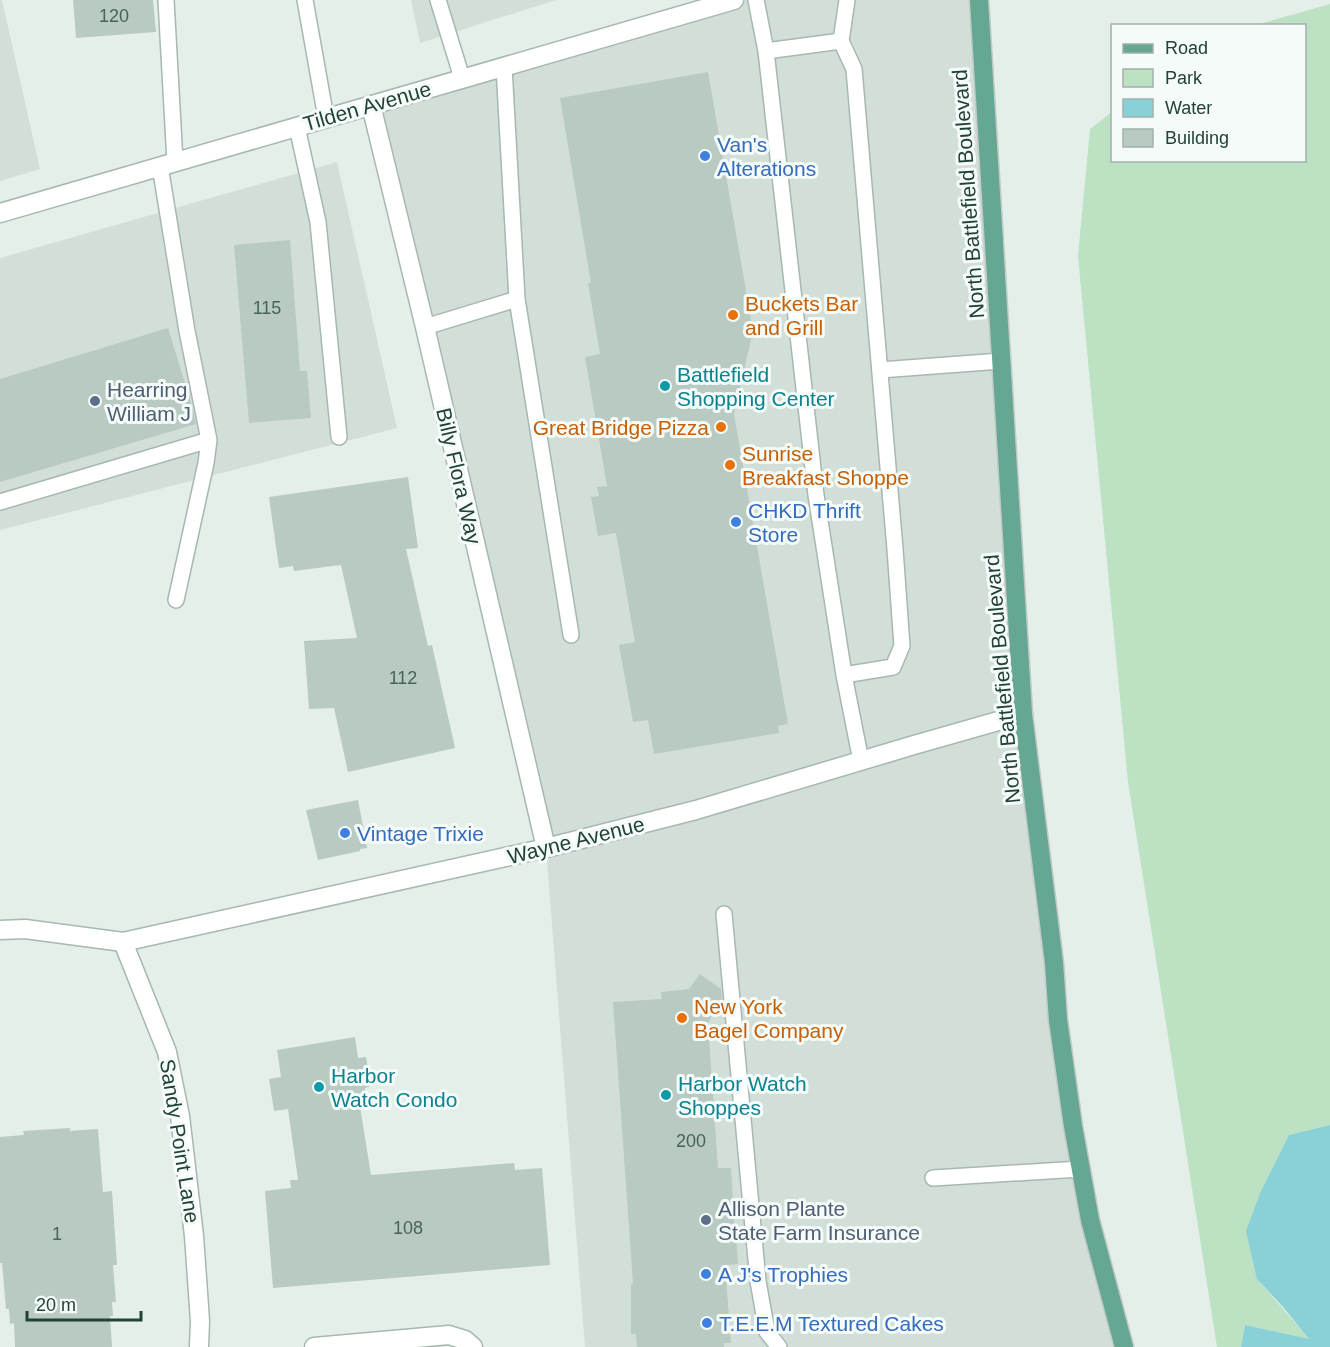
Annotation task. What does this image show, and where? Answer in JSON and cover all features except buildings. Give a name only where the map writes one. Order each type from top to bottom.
[{"type":"main road","name":"North Battlefield Boulevard","points":[[979,0],[1023,714],[1054,963],[1058,1020],[1073,1126],[1090,1220],[1124,1347]]},
{"type":"street","name":"Tilden Avenue","points":[[0,213],[734,0]]},
{"type":"street","name":"Billy Flora Way","points":[[371,105],[546,848]]},
{"type":"street","name":"Wayne Avenue","points":[[123,942],[546,848],[696,810],[1023,714]]},
{"type":"street","points":[[0,930],[25,929],[123,942]]},
{"type":"street","name":"Sandy Point Lane","points":[[123,942],[167,1052],[180,1116],[195,1236],[200,1321],[199,1347]]},
{"type":"street","points":[[314,1347],[449,1335],[465,1340],[473,1347]]},
{"type":"lane","points":[[166,0],[168,164],[187,331],[209,440],[176,600]]},
{"type":"lane","points":[[305,0],[326,118]]},
{"type":"lane","points":[[438,0],[462,78]]},
{"type":"lane","points":[[756,0],[766,51],[816,495],[844,675],[861,760]]},
{"type":"lane","points":[[844,675],[893,667],[902,646],[854,69],[841,41],[847,0]]},
{"type":"lane","points":[[766,51],[841,41]]},
{"type":"lane","points":[[504,67],[517,299],[571,635]]},
{"type":"lane","points":[[297,127],[318,222],[339,437]]},
{"type":"lane","points":[[424,327],[517,299]]},
{"type":"lane","points":[[880,370],[1001,361]]},
{"type":"lane","points":[[0,502],[209,440]]},
{"type":"lane","points":[[724,914],[758,1281],[767,1332],[779,1347]]},
{"type":"lane","points":[[933,1178],[1080,1169]]},
{"type":"shaded area","points":[[0,0],[2,0],[40,169],[0,181]]},
{"type":"shaded area","points":[[411,0],[556,0],[420,43]]},
{"type":"shaded area","points":[[734,0],[979,0],[1023,714],[1090,1220],[1124,1347],[585,1347],[546,848],[371,105]]},
{"type":"shaded area","points":[[337,162],[397,428],[0,530],[0,258]]},
{"type":"green space","points":[[1330,4],[1330,1125],[1289,1135],[1257,1279],[1310,1340],[1245,1325],[1241,1347],[1217,1347],[1128,782],[1078,256],[1090,129],[1111,113],[1111,162],[1306,162],[1306,24],[1260,24]]},
{"type":"water","points":[[1330,1125],[1330,1347],[1241,1347],[1245,1325],[1309,1339],[1257,1279],[1246,1231],[1261,1191],[1289,1135]]},
{"type":"place","name":"Van's Alterations","points":[[705,156]]},
{"type":"place","name":"Buckets Bar and Grill","points":[[733,315]]},
{"type":"place","name":"Battlefield Shopping Center","points":[[665,386]]},
{"type":"place","name":"Hearring William J","points":[[95,401]]},
{"type":"place","name":"Great Bridge Pizza","points":[[721,427]]},
{"type":"place","name":"Sunrise Breakfast Shoppe","points":[[730,465]]},
{"type":"place","name":"CHKD Thrift Store","points":[[736,522]]},
{"type":"place","name":"Vintage Trixie","points":[[345,833]]},
{"type":"place","name":"New York Bagel Company","points":[[682,1018]]},
{"type":"place","name":"Harbor Watch Condo","points":[[319,1087]]},
{"type":"place","name":"Harbor Watch Shoppes","points":[[666,1095]]},
{"type":"place","name":"Allison Plante State Farm Insurance","points":[[706,1220]]},
{"type":"place","name":"A J's Trophies","points":[[706,1274]]},
{"type":"place","name":"T.E.E.M Textured Cakes","points":[[707,1323]]}]
